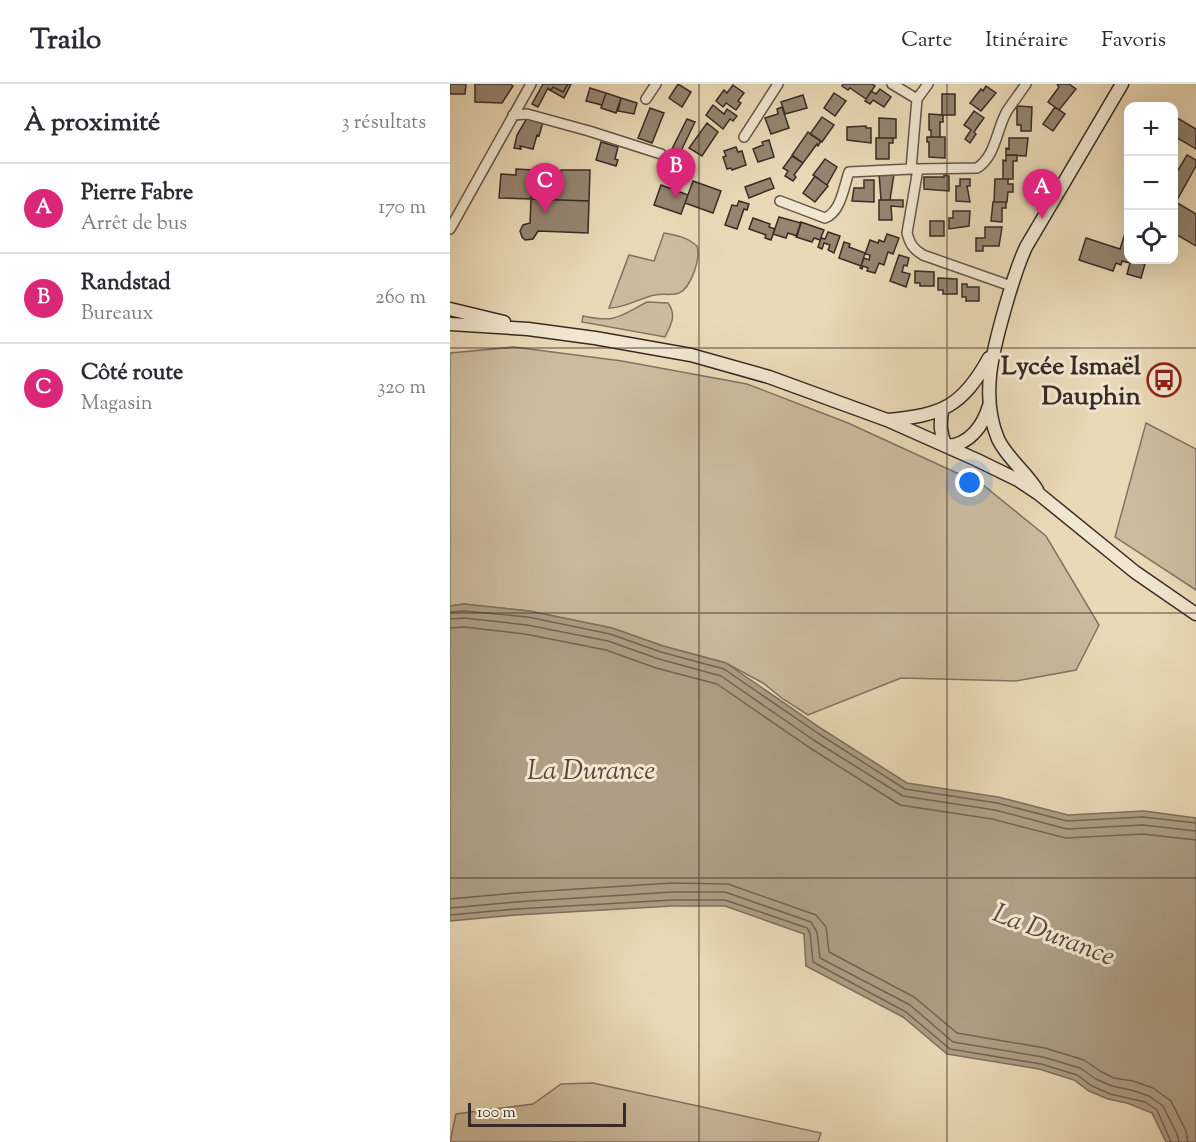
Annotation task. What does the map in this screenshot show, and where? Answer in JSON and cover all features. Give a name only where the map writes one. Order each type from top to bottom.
[{"type":"main road","points":[[946,446],[961,443],[983,422],[989,406],[992,352],[1011,286],[1026,247],[1122,84]]},
{"type":"main road","points":[[451,309],[528,328],[703,357],[769,377],[887,420],[1000,471],[1039,494],[1108,552],[1196,614]]},
{"type":"main road","points":[[450,324],[528,328]]},
{"type":"main road","points":[[887,420],[923,416],[942,411],[970,389],[992,352]]},
{"type":"main road","points":[[989,406],[1002,446],[1031,480],[1039,494]]},
{"type":"main road","points":[[942,411],[941,435],[946,446]]},
{"type":"street","points":[[450,229],[531,84]]},
{"type":"street","points":[[646,99],[656,84]]},
{"type":"street","points":[[744,137],[778,84]]},
{"type":"street","points":[[892,84],[917,99]]},
{"type":"street","points":[[928,84],[917,99],[915,169],[907,233],[909,242],[914,250],[922,255],[1011,286]]},
{"type":"street","points":[[780,201],[825,218],[831,216],[836,209],[849,172],[976,168],[983,164],[990,154],[1006,112],[1026,84]]},
{"type":"street","points":[[513,115],[526,114],[661,154]]},
{"type":"shaded area","points":[[664,233],[685,238],[697,246],[698,258],[687,285],[679,293],[655,295],[609,308],[629,255],[654,261]]},
{"type":"shaded area","points":[[647,302],[668,303],[671,307],[672,320],[665,337],[582,322],[583,316],[603,319],[617,317]]},
{"type":"shaded area","points":[[514,347],[622,361],[747,384],[848,423],[983,485],[1046,536],[1099,625],[1076,670],[1016,681],[901,678],[808,715],[763,683],[726,663],[663,646],[612,628],[529,611],[464,604],[450,606],[450,353]]},
{"type":"shaded area","points":[[1146,423],[1196,449],[1196,590],[1115,537]]},
{"type":"shaded area","points":[[593,1083],[821,1133],[818,1142],[450,1142],[456,1114],[533,1104],[561,1084]]},
{"type":"water","name":"La Durance","points":[[464,604],[529,611],[612,628],[663,646],[726,663],[822,729],[907,783],[998,797],[1068,815],[1144,811],[1196,818],[1196,1142],[1166,1142],[1152,1113],[1089,1091],[1074,1080],[1039,1069],[947,1054],[903,1017],[806,966],[804,934],[725,906],[673,906],[450,921],[450,606]]},
{"type":"building","points":[[450,84],[466,84],[465,94],[450,94]]},
{"type":"building","points":[[475,84],[510,84],[513,86],[502,103],[475,102]]},
{"type":"building","points":[[543,84],[568,84],[563,92],[553,87],[551,90],[548,88],[538,107],[532,104]]},
{"type":"building","points":[[568,84],[571,84],[564,98],[548,89],[551,90],[553,87],[563,92]]},
{"type":"building","points":[[678,84],[691,92],[682,107],[669,98]]},
{"type":"building","points":[[843,84],[872,84],[875,86],[866,99],[850,88],[848,90],[842,86]]},
{"type":"building","points":[[1057,84],[1069,84],[1076,89],[1059,110],[1048,102],[1059,87]]},
{"type":"building","points":[[733,85],[744,93],[738,101],[741,103],[736,110],[726,103],[723,107],[716,101],[724,90],[727,93]]},
{"type":"building","points":[[986,86],[996,93],[981,111],[970,103]]},
{"type":"building","points":[[590,88],[606,93],[602,105],[586,101]]},
{"type":"building","points":[[880,89],[891,97],[884,107],[873,100],[870,104],[865,101],[871,91],[876,94]]},
{"type":"building","points":[[606,93],[621,98],[616,113],[601,108]]},
{"type":"building","points":[[834,93],[846,101],[835,116],[824,108]]},
{"type":"building","points":[[942,94],[955,94],[955,115],[942,115]]},
{"type":"building","points":[[803,95],[807,108],[785,114],[781,102]]},
{"type":"building","points":[[621,98],[637,103],[634,114],[618,111]]},
{"type":"building","points":[[713,105],[724,114],[727,109],[737,116],[733,121],[730,119],[723,129],[706,115]]},
{"type":"building","points":[[1017,106],[1032,107],[1031,131],[1021,131],[1021,125],[1017,125]]},
{"type":"building","points":[[782,107],[789,128],[771,134],[765,118],[778,114],[777,109]]},
{"type":"building","points":[[1055,107],[1065,114],[1053,131],[1043,124]]},
{"type":"building","points":[[650,108],[664,113],[652,143],[638,138]]},
{"type":"building","points":[[974,111],[984,118],[974,132],[976,134],[970,143],[965,139],[971,130],[964,125]]},
{"type":"building","points":[[929,114],[943,115],[943,122],[940,122],[940,137],[931,137]]},
{"type":"building","points":[[822,117],[834,125],[822,142],[810,134]]},
{"type":"building","points":[[527,118],[543,122],[539,136],[537,135],[533,149],[520,146],[521,149],[514,148],[517,135]]},
{"type":"building","points":[[879,118],[896,119],[896,138],[879,138]]},
{"type":"building","points":[[1178,118],[1196,129],[1196,149],[1178,138]]},
{"type":"building","points":[[687,119],[695,122],[679,155],[671,151]]},
{"type":"building","points":[[707,123],[718,132],[702,156],[689,148]]},
{"type":"building","points":[[866,126],[866,128],[871,128],[871,143],[847,140],[847,127]]},
{"type":"building","points":[[808,132],[821,141],[803,163],[792,155]]},
{"type":"building","points":[[927,137],[945,137],[945,158],[929,157]]},
{"type":"building","points":[[876,138],[893,138],[893,143],[889,143],[889,159],[876,159]]},
{"type":"building","points":[[1009,138],[1028,138],[1026,156],[1006,155],[1006,148],[1009,149]]},
{"type":"building","points":[[769,140],[774,157],[758,162],[753,149]]},
{"type":"building","points":[[601,142],[618,147],[616,166],[596,160]]},
{"type":"building","points":[[736,147],[738,152],[742,151],[746,165],[732,170],[727,169],[723,157],[726,156],[724,151]]},
{"type":"building","points":[[1006,155],[1017,155],[1017,161],[1013,161],[1013,179],[1003,179],[1003,160],[1006,161]]},
{"type":"building","points":[[1187,155],[1196,160],[1196,166],[1178,198],[1178,170]]},
{"type":"building","points":[[792,156],[803,163],[794,175],[796,177],[793,181],[785,176],[788,171],[783,168]]},
{"type":"building","points":[[825,159],[837,167],[827,185],[813,175]]},
{"type":"building","points":[[516,169],[532,170],[531,199],[499,198],[501,174],[516,175]]},
{"type":"building","points":[[561,170],[590,170],[589,201],[531,199],[532,177],[561,178]]},
{"type":"building","points":[[879,173],[894,174],[890,200],[881,200]]},
{"type":"building","points":[[944,175],[949,176],[949,191],[924,189],[924,177],[944,177]]},
{"type":"building","points":[[815,176],[828,186],[815,202],[803,193]]},
{"type":"building","points":[[770,178],[774,188],[749,198],[745,187]]},
{"type":"building","points":[[960,179],[970,179],[970,186],[967,186],[970,202],[956,201],[956,186],[960,186]]},
{"type":"building","points":[[995,179],[1008,179],[1008,184],[1013,184],[1013,192],[1008,192],[1007,202],[994,202]]},
{"type":"building","points":[[864,180],[874,180],[874,202],[852,201],[854,188],[864,188]]},
{"type":"building","points":[[693,181],[721,191],[713,213],[685,203]]},
{"type":"building","points":[[661,185],[688,195],[681,214],[654,205]]},
{"type":"building","points":[[531,199],[589,201],[588,233],[538,231],[533,239],[525,240],[520,231],[523,225],[530,223]]},
{"type":"building","points":[[879,200],[903,200],[903,207],[891,206],[892,220],[879,220]]},
{"type":"building","points":[[739,201],[749,204],[747,210],[744,209],[737,229],[725,225],[732,205],[737,206]]},
{"type":"building","points":[[993,202],[1006,202],[1006,208],[1002,208],[1002,222],[991,221]]},
{"type":"building","points":[[1178,203],[1196,214],[1196,246],[1178,235]]},
{"type":"building","points":[[953,211],[970,211],[969,226],[949,229],[949,218],[953,218]]},
{"type":"building","points":[[779,217],[801,223],[797,236],[788,233],[786,238],[773,234]]},
{"type":"building","points":[[753,218],[770,224],[769,227],[775,229],[771,240],[765,238],[766,235],[749,229]]},
{"type":"building","points":[[930,221],[944,221],[944,236],[930,236]]},
{"type":"building","points":[[801,222],[824,230],[820,240],[814,238],[812,242],[796,237]]},
{"type":"building","points":[[985,227],[1002,227],[999,246],[983,246],[983,251],[976,251],[976,238],[985,238]]},
{"type":"building","points":[[828,232],[840,236],[834,253],[828,250],[830,245],[824,243],[822,249],[818,247],[821,238],[825,239]]},
{"type":"building","points":[[887,234],[899,238],[893,254],[888,252],[884,265],[879,263],[875,273],[867,271],[868,268],[863,266],[862,269],[860,268],[864,258],[869,260],[870,255],[865,254],[870,240],[878,243],[879,240],[884,242]]},
{"type":"building","points":[[1124,236],[1124,262],[1122,261],[1121,265],[1116,263],[1113,271],[1079,260],[1086,238],[1120,249]]},
{"type":"building","points":[[844,242],[850,244],[849,247],[865,253],[861,266],[839,258]]},
{"type":"building","points":[[899,255],[909,258],[902,272],[910,274],[906,287],[890,281]]},
{"type":"building","points":[[1130,264],[1145,264],[1141,278],[1127,274]]},
{"type":"building","points":[[915,271],[934,272],[934,286],[920,286],[920,283],[915,283]]},
{"type":"building","points":[[938,278],[957,279],[957,294],[943,294],[943,290],[938,290]]},
{"type":"building","points":[[962,284],[967,284],[967,287],[979,287],[979,301],[966,301],[966,297],[962,297]]},
{"type":"place","name":"Randstad","points":[[676,198]]},
{"type":"place","name":"Côté route","points":[[545,213]]},
{"type":"place","name":"Pierre Fabre","points":[[1042,219]]},
{"type":"place","name":"Lycée Ismaël Dauphin","points":[[1164,380]]}]
